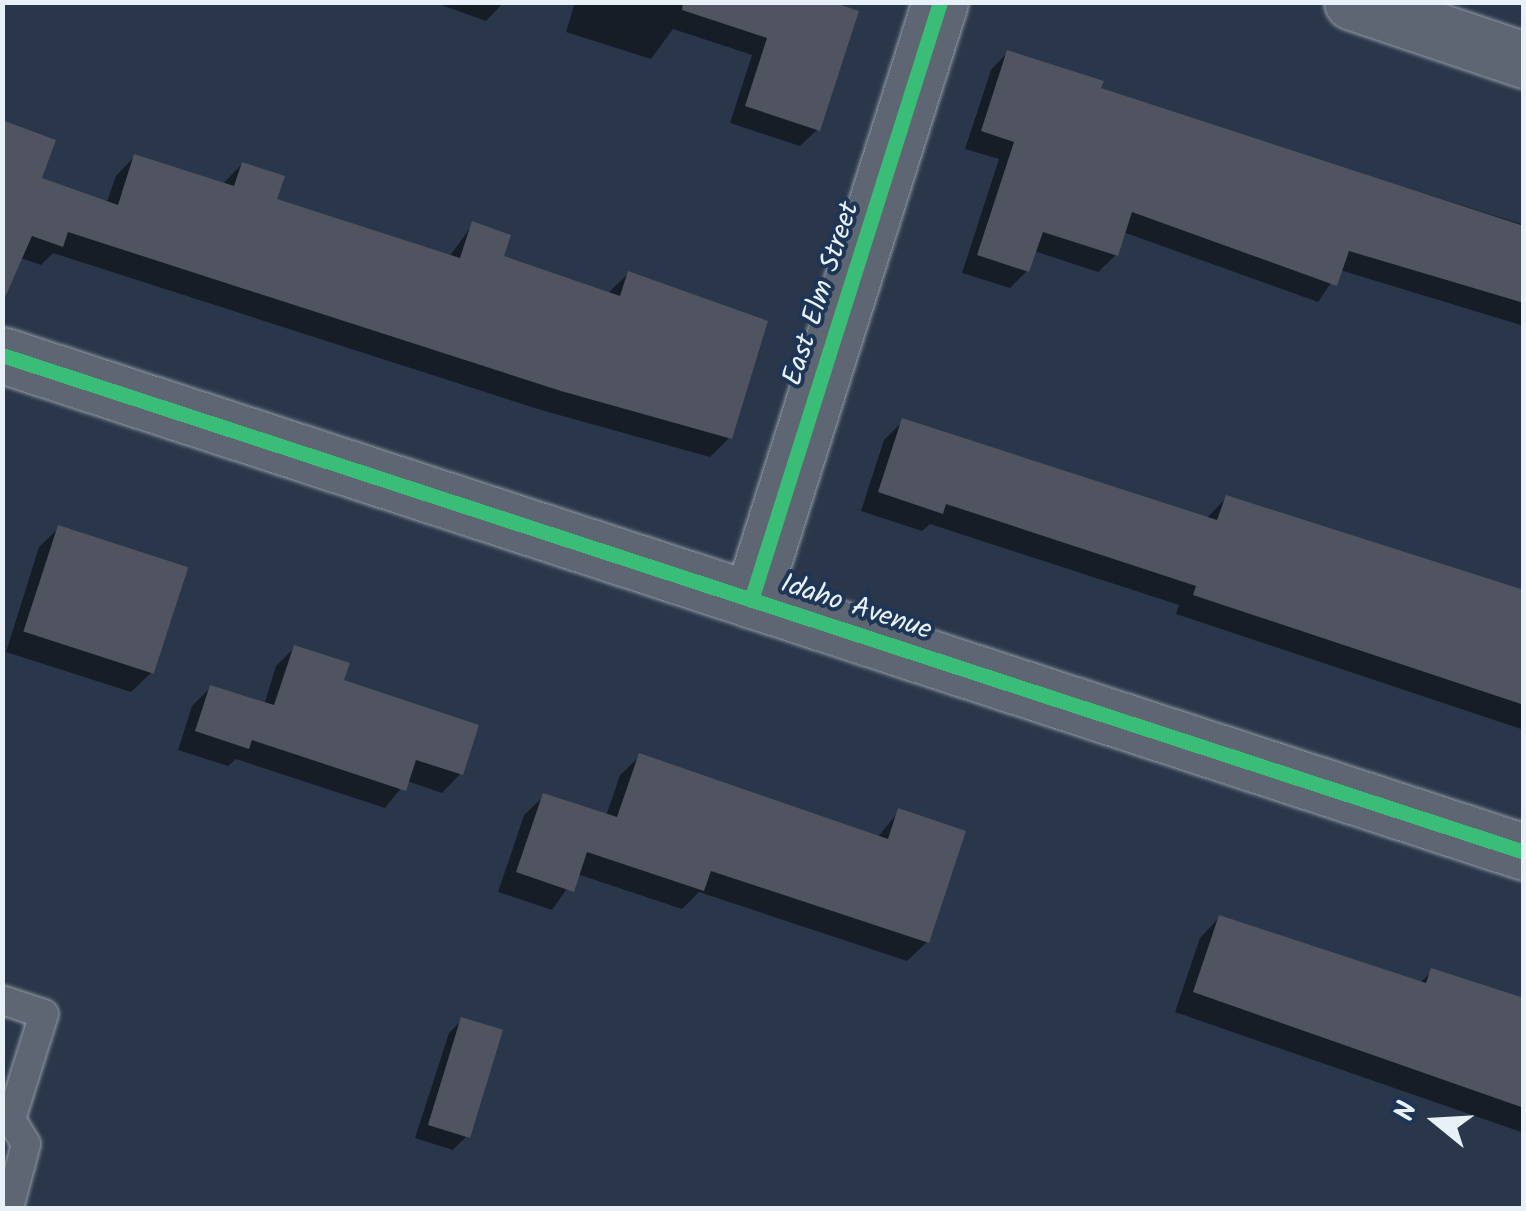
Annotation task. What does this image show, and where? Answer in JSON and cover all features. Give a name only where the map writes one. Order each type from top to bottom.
[{"type":"street","name":"East Elm Street","points":[[750,600],[940,2]]},
{"type":"street","points":[[1352,2],[1524,60]]},
{"type":"street","name":"Idaho Avenue","points":[[2,355],[1524,852]]},
{"type":"lane","points":[[2,1000],[44,1014],[7,1118],[26,1144],[9,1208]]},
{"type":"building","points":[[683,2],[832,2],[859,11],[820,131],[745,106],[767,38],[682,10]]},
{"type":"building","points":[[1007,50],[1104,81],[1101,88],[1524,226],[1524,303],[1349,251],[1337,286],[1132,212],[1118,256],[1043,232],[1029,272],[977,255],[1014,142],[981,131]]},
{"type":"building","points":[[2,120],[56,140],[42,178],[118,205],[134,154],[234,186],[242,162],[285,176],[277,199],[460,258],[472,221],[511,235],[504,256],[620,296],[628,271],[768,321],[732,439],[561,391],[68,232],[63,247],[32,236],[2,304]]},
{"type":"building","points":[[902,418],[1217,520],[1226,495],[1524,590],[1524,705],[1193,595],[1196,586],[946,504],[943,514],[878,492]]},
{"type":"building","points":[[58,525],[188,567],[154,674],[23,632]]},
{"type":"building","points":[[294,645],[350,663],[344,680],[479,725],[463,775],[416,760],[406,791],[252,740],[249,749],[195,731],[210,685],[274,705]]},
{"type":"building","points":[[639,753],[888,839],[898,808],[966,831],[929,943],[711,871],[704,891],[587,852],[574,892],[516,872],[543,793],[617,817]]},
{"type":"building","points":[[1219,915],[1426,983],[1431,968],[1524,998],[1524,1108],[1193,992]]},
{"type":"building","points":[[461,1017],[503,1030],[470,1138],[428,1125]]},
{"type":"cycle path","points":[[751,600],[940,2]]},
{"type":"cycle path","points":[[2,355],[1524,852]]}]
